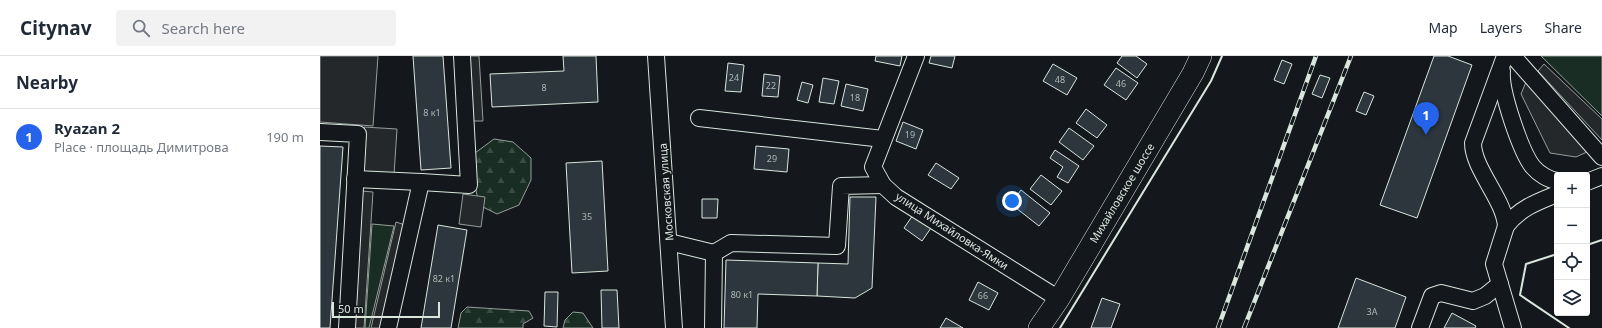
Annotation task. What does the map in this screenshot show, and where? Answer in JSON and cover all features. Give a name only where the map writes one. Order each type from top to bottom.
[{"type":"main road","name":"Михайловское шоссе","points":[[1040,328],[1059,299],[1193,73],[1201,56]]},
{"type":"street","points":[[355,178],[469,185],[462,56]]},
{"type":"street","name":"Московская улица","points":[[656,56],[674,328]]},
{"type":"street","name":"улица Михайловка-Ямки","points":[[916,56],[873,167],[883,185],[896,197],[1059,299]]},
{"type":"street","points":[[1507,59],[1602,157]]},
{"type":"street","points":[[1507,59],[1501,77],[1505,101],[1527,157],[1534,168],[1542,175],[1554,180]]},
{"type":"street","points":[[1506,226],[1504,213],[1475,155],[1473,143],[1507,59]]},
{"type":"street","points":[[699,118],[883,139]]},
{"type":"street","points":[[320,132],[358,134],[347,328]]},
{"type":"street","points":[[1590,181],[1602,176]]},
{"type":"street","points":[[388,328],[421,182]]},
{"type":"street","points":[[669,242],[714,253],[731,243],[837,246],[841,186],[883,185]]},
{"type":"street","points":[[1513,328],[1494,264],[1506,226],[1520,211],[1554,195]]},
{"type":"street","points":[[713,328],[714,253]]},
{"type":"street","points":[[1420,328],[1432,296],[1441,293],[1473,301],[1485,296],[1500,284]]},
{"type":"green space","points":[[1541,56],[1602,56],[1602,116],[1601,115]]},
{"type":"green space","points":[[494,139],[513,142],[531,158],[531,180],[519,205],[497,214],[479,205],[474,180],[475,153]]},
{"type":"green space","points":[[372,224],[394,226],[369,328],[365,328]]},
{"type":"green space","points":[[467,307],[529,311],[533,318],[523,324],[523,328],[458,328],[461,313]]},
{"type":"green space","points":[[573,312],[583,313],[593,328],[563,328],[565,320]]},
{"type":"shaded area","points":[[320,56],[378,56],[373,126],[320,122]]},
{"type":"shaded area","points":[[467,56],[479,56],[483,121],[472,121]]},
{"type":"shaded area","points":[[1544,64],[1602,119],[1602,140],[1538,71]]},
{"type":"shaded area","points":[[1526,82],[1587,152],[1576,157],[1550,153],[1521,94]]},
{"type":"shaded area","points":[[364,127],[397,129],[394,175],[361,173]]},
{"type":"shaded area","points":[[362,191],[373,192],[364,328],[352,328]]},
{"type":"shaded area","points":[[463,194],[485,197],[481,227],[459,224]]},
{"type":"shaded area","points":[[396,222],[405,225],[381,328],[371,328]]},
{"type":"building","points":[[413,56],[443,56],[451,168],[421,170]]},
{"type":"building","points":[[563,56],[596,56],[598,102],[492,107],[490,74],[564,71]]},
{"type":"building","points":[[876,56],[902,56],[900,66],[875,61]]},
{"type":"building","points":[[931,56],[955,56],[952,68],[929,63]]},
{"type":"building","points":[[1122,56],[1136,56],[1147,64],[1137,78],[1117,63]]},
{"type":"building","points":[[1434,56],[1448,56],[1472,65],[1417,218],[1380,205]]},
{"type":"building","points":[[1282,60],[1292,64],[1284,84],[1274,80]]},
{"type":"building","points":[[728,63],[744,65],[741,92],[725,91]]},
{"type":"building","points":[[1053,64],[1077,78],[1067,95],[1043,81]]},
{"type":"building","points":[[1116,68],[1138,83],[1126,100],[1104,85]]},
{"type":"building","points":[[764,74],[780,76],[778,97],[762,96]]},
{"type":"building","points":[[1320,75],[1330,78],[1322,98],[1312,94]]},
{"type":"building","points":[[823,78],[839,81],[834,104],[819,102]]},
{"type":"building","points":[[802,82],[813,85],[808,103],[797,100]]},
{"type":"building","points":[[846,84],[868,89],[863,111],[841,106]]},
{"type":"building","points":[[1364,92],[1374,96],[1366,115],[1356,111]]},
{"type":"building","points":[[1086,109],[1107,125],[1097,138],[1076,123]]},
{"type":"building","points":[[903,122],[923,130],[916,149],[896,141]]},
{"type":"building","points":[[1069,128],[1094,146],[1083,160],[1059,142]]},
{"type":"building","points":[[320,146],[343,147],[330,328],[320,328]]},
{"type":"building","points":[[756,146],[789,149],[787,172],[754,169]]},
{"type":"building","points":[[1055,150],[1079,166],[1068,183],[1057,177],[1063,167],[1050,158]]},
{"type":"building","points":[[602,161],[608,271],[572,273],[566,163]]},
{"type":"building","points":[[936,163],[959,178],[951,189],[928,175]]},
{"type":"building","points":[[1041,175],[1062,191],[1051,205],[1030,189]]},
{"type":"building","points":[[1021,190],[1050,213],[1039,226],[1011,204]]},
{"type":"building","points":[[850,197],[876,197],[872,288],[855,298],[817,296],[818,263],[848,264]]},
{"type":"building","points":[[702,199],[718,199],[717,218],[702,218]]},
{"type":"building","points":[[913,215],[931,228],[922,241],[904,228]]},
{"type":"building","points":[[438,225],[467,230],[451,328],[421,328]]},
{"type":"building","points":[[726,260],[818,263],[817,296],[758,294],[757,328],[724,328]]},
{"type":"building","points":[[1356,278],[1406,297],[1395,328],[1338,328]]},
{"type":"building","points":[[978,282],[998,293],[989,310],[969,300]]},
{"type":"building","points":[[601,290],[617,290],[619,328],[602,328]]},
{"type":"building","points":[[545,292],[558,292],[557,327],[544,326]]},
{"type":"building","points":[[1102,298],[1120,304],[1111,328],[1091,328]]},
{"type":"building","points":[[1452,313],[1476,326],[1475,328],[1444,328]]},
{"type":"building","points":[[946,318],[963,328],[940,328]]},
{"type":"railway","points":[[1218,328],[1316,56]]},
{"type":"railway","points":[[1244,328],[1351,56]]},
{"type":"wall","points":[[1060,328],[1211,81],[1222,56]]},
{"type":"wall","points":[[1590,244],[1602,240]]},
{"type":"wall","points":[[1554,255],[1526,264],[1520,295],[1569,328]]},
{"type":"place","name":"Ryazan 2","points":[[1426,135]]}]
